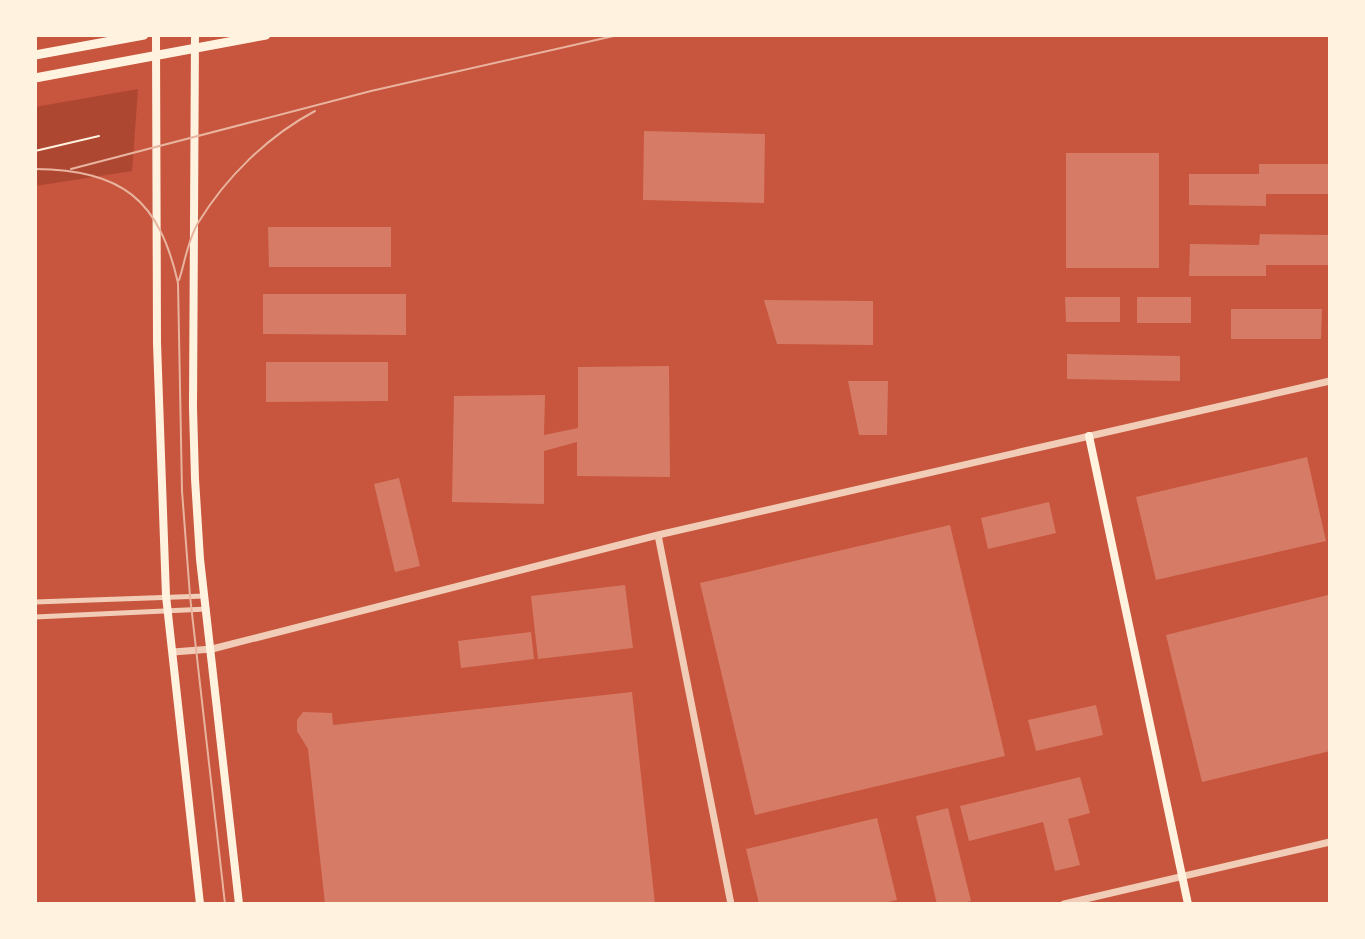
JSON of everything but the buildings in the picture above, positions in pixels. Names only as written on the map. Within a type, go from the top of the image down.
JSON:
[{"type":"highway","points":[[35,55],[144,35]]},
{"type":"highway","points":[[35,78],[266,35]]},
{"type":"main road","points":[[156,35],[157,343],[166,596],[201,904]]},
{"type":"main road","points":[[195,35],[192,408],[205,596],[239,904]]},
{"type":"main road","points":[[1089,436],[1188,904]]},
{"type":"street","points":[[173,652],[212,649],[658,536],[1330,381]]},
{"type":"street","points":[[658,536],[730,904]]},
{"type":"street","points":[[35,602],[205,596]]},
{"type":"street","points":[[35,617],[207,609]]},
{"type":"street","points":[[1064,904],[1330,842]]},
{"type":"path","points":[[35,151],[99,136]]},
{"type":"shaded area","points":[[138,89],[132,171],[35,186],[35,107]]},
{"type":"tram line","points":[[71,169],[371,91],[618,35]]},
{"type":"tram line","points":[[179,280],[195,229],[221,190],[265,145],[315,111]]},
{"type":"tram line","points":[[35,169],[91,175],[113,183],[132,195],[147,210],[160,230],[178,283],[182,491],[190,596],[225,904]]}]
